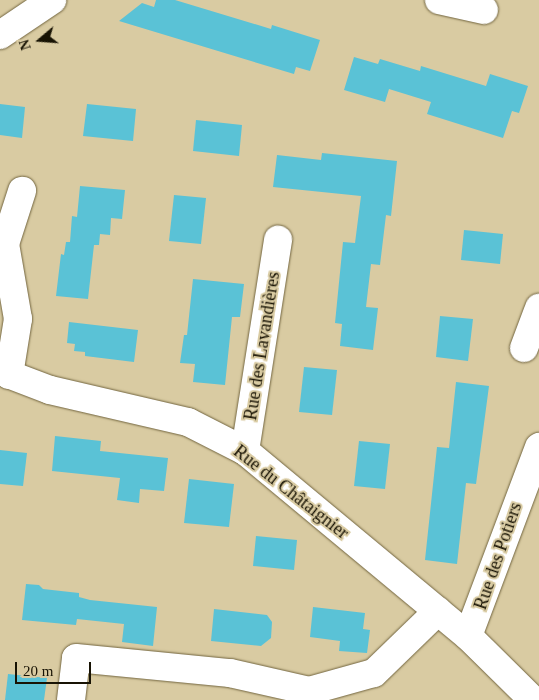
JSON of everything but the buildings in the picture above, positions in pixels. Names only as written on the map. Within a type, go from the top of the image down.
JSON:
[{"type":"street","points":[[0,35],[52,0]]},
{"type":"street","points":[[439,0],[484,10]]},
{"type":"street","points":[[4,373],[18,319],[5,244],[22,191]]},
{"type":"street","name":"Rue des Lavandières","points":[[245,451],[278,240]]},
{"type":"street","points":[[524,348],[539,308]]},
{"type":"street","name":"Rue du Châtaignier","points":[[4,373],[50,390],[188,422],[245,451],[468,636],[534,700]]},
{"type":"street","name":"Rue des Potiers","points":[[468,636],[539,447]]},
{"type":"street","points":[[71,700],[76,658],[230,673],[308,691],[374,673],[438,611]]}]
